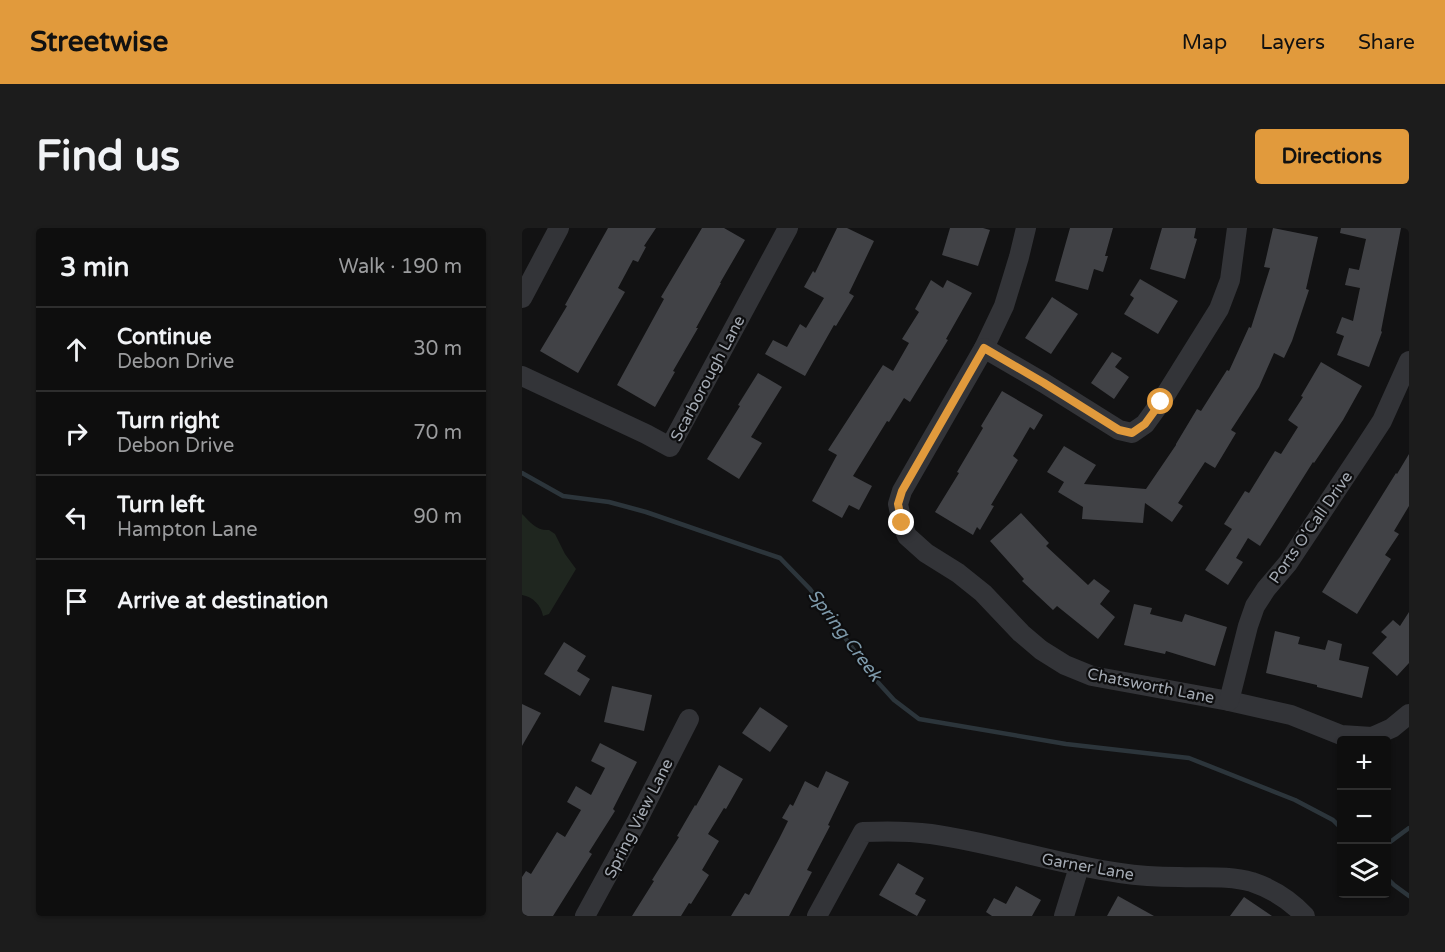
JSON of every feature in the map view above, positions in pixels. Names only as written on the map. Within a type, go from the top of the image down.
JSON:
[{"type":"street","points":[[523,292],[559,228]]},
{"type":"street","name":"Scarborough Lane","points":[[522,376],[670,447],[788,228]]},
{"type":"street","points":[[1026,228],[1004,306],[984,348],[1119,430],[1132,433],[1145,424],[1161,402],[1219,309],[1230,280],[1237,228]]},
{"type":"street","name":"Chatsworth Lane","points":[[984,348],[902,491],[898,504],[902,523],[907,536],[917,546],[975,586],[1041,650],[1065,665],[1092,676],[1229,701],[1291,715],[1341,735],[1372,737],[1392,728],[1409,714]]},
{"type":"street","name":"Ports O'Call Drive","points":[[1229,701],[1255,606],[1288,562],[1382,421],[1409,361]]},
{"type":"street","name":"Spring View Lane","points":[[585,916],[638,821],[688,719]]},
{"type":"street","name":"Garner Lane","points":[[817,916],[863,831],[929,834],[975,842],[1079,867],[1123,874],[1180,878],[1212,876],[1245,881],[1270,889],[1294,904],[1305,916]]},
{"type":"street","points":[[1064,916],[1079,867]]},
{"type":"shaded area","points":[[522,514],[537,527],[555,534],[576,569],[549,614],[543,616],[536,602],[522,595]]},
{"type":"building","points":[[608,228],[656,228],[644,246],[646,247],[638,262],[633,260],[618,288],[625,292],[578,373],[540,351],[567,306],[565,305]]},
{"type":"building","points":[[702,228],[724,228],[745,240],[655,407],[617,385],[664,299],[661,297]]},
{"type":"building","points":[[837,228],[847,228],[874,241],[849,293],[854,296],[836,326],[834,325],[805,376],[765,354],[773,340],[787,347],[800,324],[806,328],[824,298],[804,287],[813,271],[815,273]]},
{"type":"building","points":[[950,228],[990,230],[978,266],[942,255]]},
{"type":"building","points":[[1070,228],[1113,228],[1103,272],[1094,269],[1088,290],[1055,281]]},
{"type":"building","points":[[1162,228],[1196,228],[1194,238],[1197,239],[1185,279],[1150,269]]},
{"type":"building","points":[[1273,228],[1318,237],[1306,289],[1309,290],[1284,358],[1274,353],[1259,387],[1231,430],[1236,433],[1215,468],[1205,462],[1178,503],[1183,506],[1172,522],[1145,503],[1143,523],[1082,519],[1083,507],[1058,492],[1064,482],[1047,472],[1064,446],[1096,465],[1084,484],[1146,489],[1197,409],[1201,411],[1227,370],[1229,371],[1249,327],[1251,328],[1270,268],[1264,267]]},
{"type":"building","points":[[1341,228],[1401,228],[1382,332],[1369,367],[1337,355],[1344,336],[1336,333],[1342,317],[1353,321],[1360,288],[1345,285],[1349,268],[1359,270],[1366,239],[1340,233]]},
{"type":"building","points":[[1140,279],[1178,301],[1158,334],[1124,314],[1134,298],[1130,295]]},
{"type":"building","points":[[931,280],[943,288],[947,280],[972,293],[946,339],[948,340],[910,402],[904,398],[853,476],[872,486],[859,510],[849,505],[842,518],[812,501],[837,455],[828,450],[883,365],[893,371],[909,343],[902,339],[919,312],[915,309]]},
{"type":"building","points":[[1052,297],[1078,314],[1051,354],[1025,338]]},
{"type":"building","points":[[1112,352],[1122,358],[1115,367],[1129,377],[1114,399],[1091,383]]},
{"type":"building","points":[[1321,362],[1362,386],[1343,420],[1313,462],[1260,546],[1248,538],[1236,558],[1243,562],[1228,585],[1205,570],[1232,529],[1224,524],[1245,491],[1249,493],[1275,451],[1281,454],[1298,427],[1288,420]]},
{"type":"building","points":[[758,373],[782,387],[751,437],[762,443],[739,479],[707,459]]},
{"type":"building","points":[[1002,391],[1043,415],[1034,430],[1030,427],[1013,456],[1018,460],[991,505],[994,506],[980,530],[977,527],[973,535],[935,512],[959,473],[957,472],[983,428],[981,426]]},
{"type":"building","points":[[1409,454],[1409,506],[1394,531],[1399,534],[1385,555],[1391,559],[1357,614],[1322,592]]},
{"type":"building","points":[[1021,513],[1049,543],[1046,546],[1088,585],[1094,579],[1110,591],[1100,604],[1115,617],[1098,639],[1057,606],[1053,610],[1022,581],[1024,579],[990,541]]},
{"type":"building","points":[[1134,604],[1152,608],[1150,614],[1182,622],[1185,614],[1227,627],[1215,666],[1166,651],[1165,654],[1124,645]]},
{"type":"building","points":[[1409,612],[1409,663],[1397,676],[1372,653],[1387,637],[1381,632],[1393,620],[1400,626]]},
{"type":"building","points":[[1275,631],[1300,637],[1298,644],[1325,650],[1328,640],[1342,644],[1339,660],[1369,667],[1362,698],[1266,673]]},
{"type":"building","points":[[564,642],[586,656],[577,671],[590,679],[580,696],[544,674]]},
{"type":"building","points":[[612,686],[652,695],[644,731],[604,722]]},
{"type":"building","points":[[522,704],[541,713],[522,746]]},
{"type":"building","points":[[760,707],[788,726],[770,752],[742,733]]},
{"type":"building","points":[[600,743],[637,762],[613,809],[615,811],[589,852],[592,854],[553,916],[527,916],[522,913],[522,877],[526,871],[531,874],[557,832],[565,837],[581,810],[567,802],[576,786],[591,795],[605,768],[591,761]]},
{"type":"building","points":[[719,765],[743,779],[708,834],[719,841],[702,870],[709,875],[681,916],[632,916],[654,881],[652,880]]},
{"type":"building","points":[[826,771],[849,782],[828,825],[830,826],[807,870],[812,872],[789,916],[731,916],[745,893],[749,895],[788,821],[782,818],[790,804],[793,806],[805,781],[818,788]]},
{"type":"building","points":[[898,863],[924,878],[915,894],[926,900],[917,916],[879,895]]},
{"type":"building","points":[[1016,886],[1041,900],[1032,916],[992,916],[986,912],[994,898],[1006,904]]},
{"type":"building","points":[[1118,896],[1154,916],[1107,916]]},
{"type":"building","points":[[1244,897],[1272,916],[1230,916]]},
{"type":"waterway","name":"Spring Creek","points":[[522,473],[563,496],[609,502],[646,512],[780,558],[810,589],[874,678],[894,700],[919,719],[1066,744],[1189,758],[1295,800],[1337,824]]},
{"type":"waterway","points":[[1387,844],[1409,828]]},
{"type":"waterway","name":"Spring Creek","points":[[1391,882],[1409,896]]},
{"type":"route","points":[[902,523],[898,504],[902,491],[984,348],[1119,430],[1132,433],[1145,424],[1161,402]]}]
